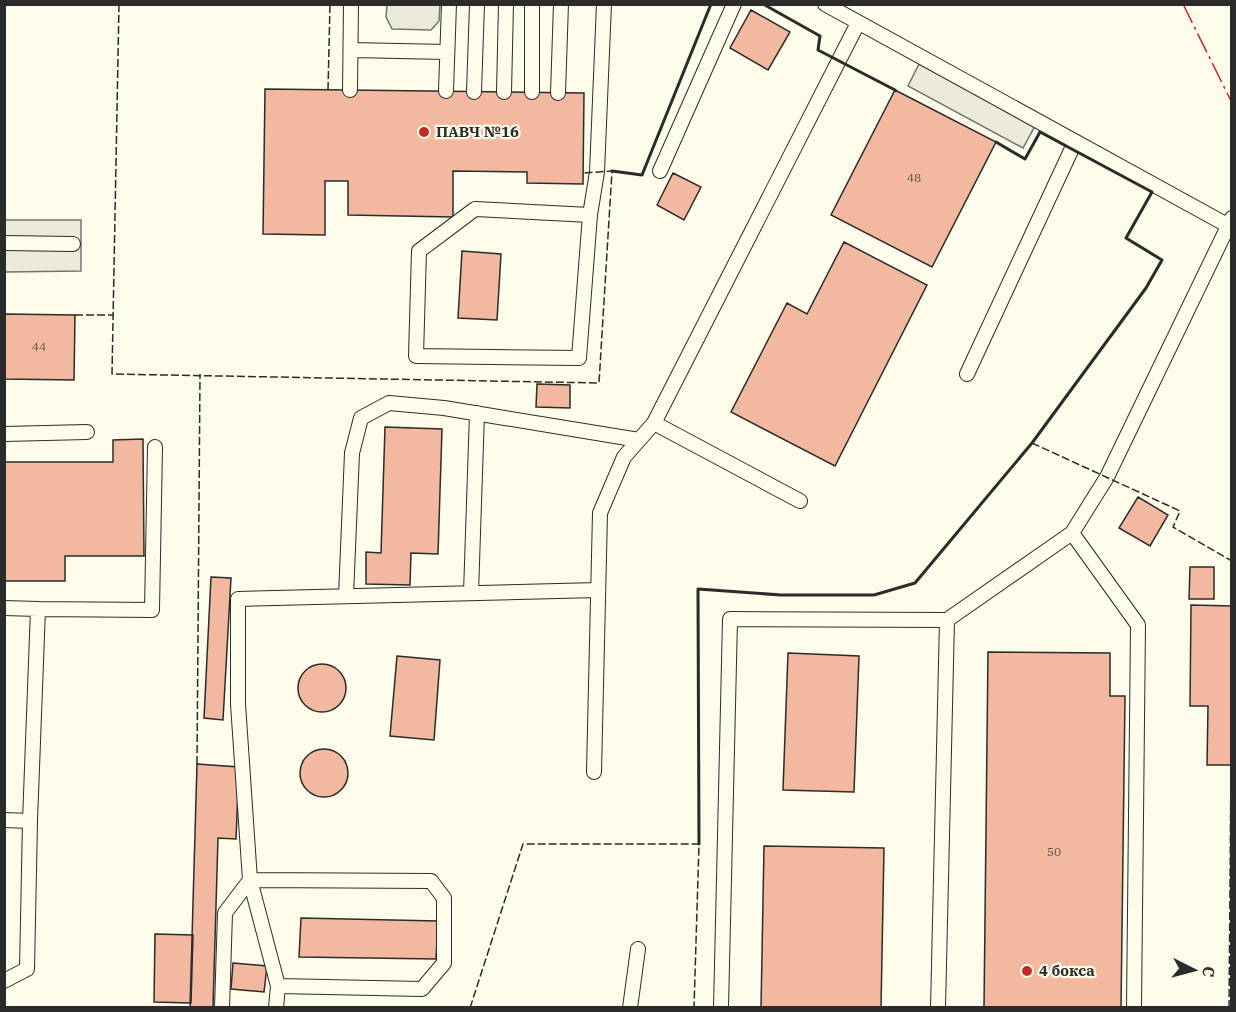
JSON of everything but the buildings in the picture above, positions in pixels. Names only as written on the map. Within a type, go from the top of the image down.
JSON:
[{"type":"lane","points":[[350,90],[351,4]]},
{"type":"lane","points":[[446,91],[449,4]]},
{"type":"lane","points":[[474,92],[477,4]]},
{"type":"lane","points":[[504,92],[506,4]]},
{"type":"lane","points":[[532,4],[532,92]]},
{"type":"lane","points":[[558,93],[561,4]]},
{"type":"lane","points":[[590,215],[475,209],[420,250],[416,356],[579,358],[590,215],[597,172],[604,4]]},
{"type":"lane","points":[[660,171],[734,4]]},
{"type":"lane","points":[[721,1008],[730,619],[947,620],[1072,533],[1107,477],[1229,221],[1075,142],[825,4]]},
{"type":"lane","points":[[594,772],[600,513],[624,457],[654,423],[858,23]]},
{"type":"lane","points":[[351,50],[447,52]]},
{"type":"lane","points":[[967,374],[1075,142]]},
{"type":"lane","points":[[4,243],[73,244]]},
{"type":"lane","points":[[346,596],[352,453],[361,418],[389,403],[477,413],[639,440]]},
{"type":"lane","points":[[471,593],[477,413]]},
{"type":"lane","points":[[654,423],[800,501]]},
{"type":"lane","points":[[4,434],[87,432]]},
{"type":"lane","points":[[4,608],[152,610],[155,447]]},
{"type":"lane","points":[[1072,533],[1138,625],[1134,1008]]},
{"type":"lane","points":[[276,1008],[279,986],[250,880],[238,704],[238,599],[598,590]]},
{"type":"lane","points":[[4,981],[27,969],[38,609]]},
{"type":"lane","points":[[938,1008],[947,620]]},
{"type":"lane","points":[[4,820],[30,821]]},
{"type":"lane","points":[[250,880],[431,881],[444,898],[444,963],[422,989],[279,986]]},
{"type":"lane","points":[[222,1008],[225,913],[250,880]]},
{"type":"lane","points":[[630,1008],[638,949]]},
{"type":"shaded area","points":[[387,5],[440,5],[439,21],[431,30],[392,29],[386,17]]},
{"type":"shaded area","points":[[919,64],[1035,126],[1023,148],[908,86]]},
{"type":"shaded area","points":[[4,220],[81,220],[81,271],[5,272]]},
{"type":"fence","points":[[119,4],[112,374],[599,383],[612,171],[583,173]]},
{"type":"fence","points":[[328,90],[330,4]]},
{"type":"fence","points":[[75,315],[114,315]]},
{"type":"fence","points":[[197,764],[200,374]]},
{"type":"fence","points":[[1032,443],[1180,511],[1173,527],[1232,561]]},
{"type":"fence","points":[[1229,1008],[1231,763]]},
{"type":"fence","points":[[470,1008],[523,844],[699,844],[694,1008]]},
{"type":"wall","points":[[612,171],[642,175],[711,4]]},
{"type":"wall","points":[[763,4],[820,36],[818,50],[895,90]]},
{"type":"wall","points":[[699,844],[698,589],[781,595],[874,595],[915,583],[1032,443],[1146,288],[1162,260],[1126,238],[1152,192],[1040,132],[1025,159],[996,142]]},
{"type":"power","points":[[1183,4],[1232,103]]},
{"type":"place","name":"ПАВЧ №16","points":[[424,132]]},
{"type":"place","name":"4 бокса","points":[[1027,971]]}]
